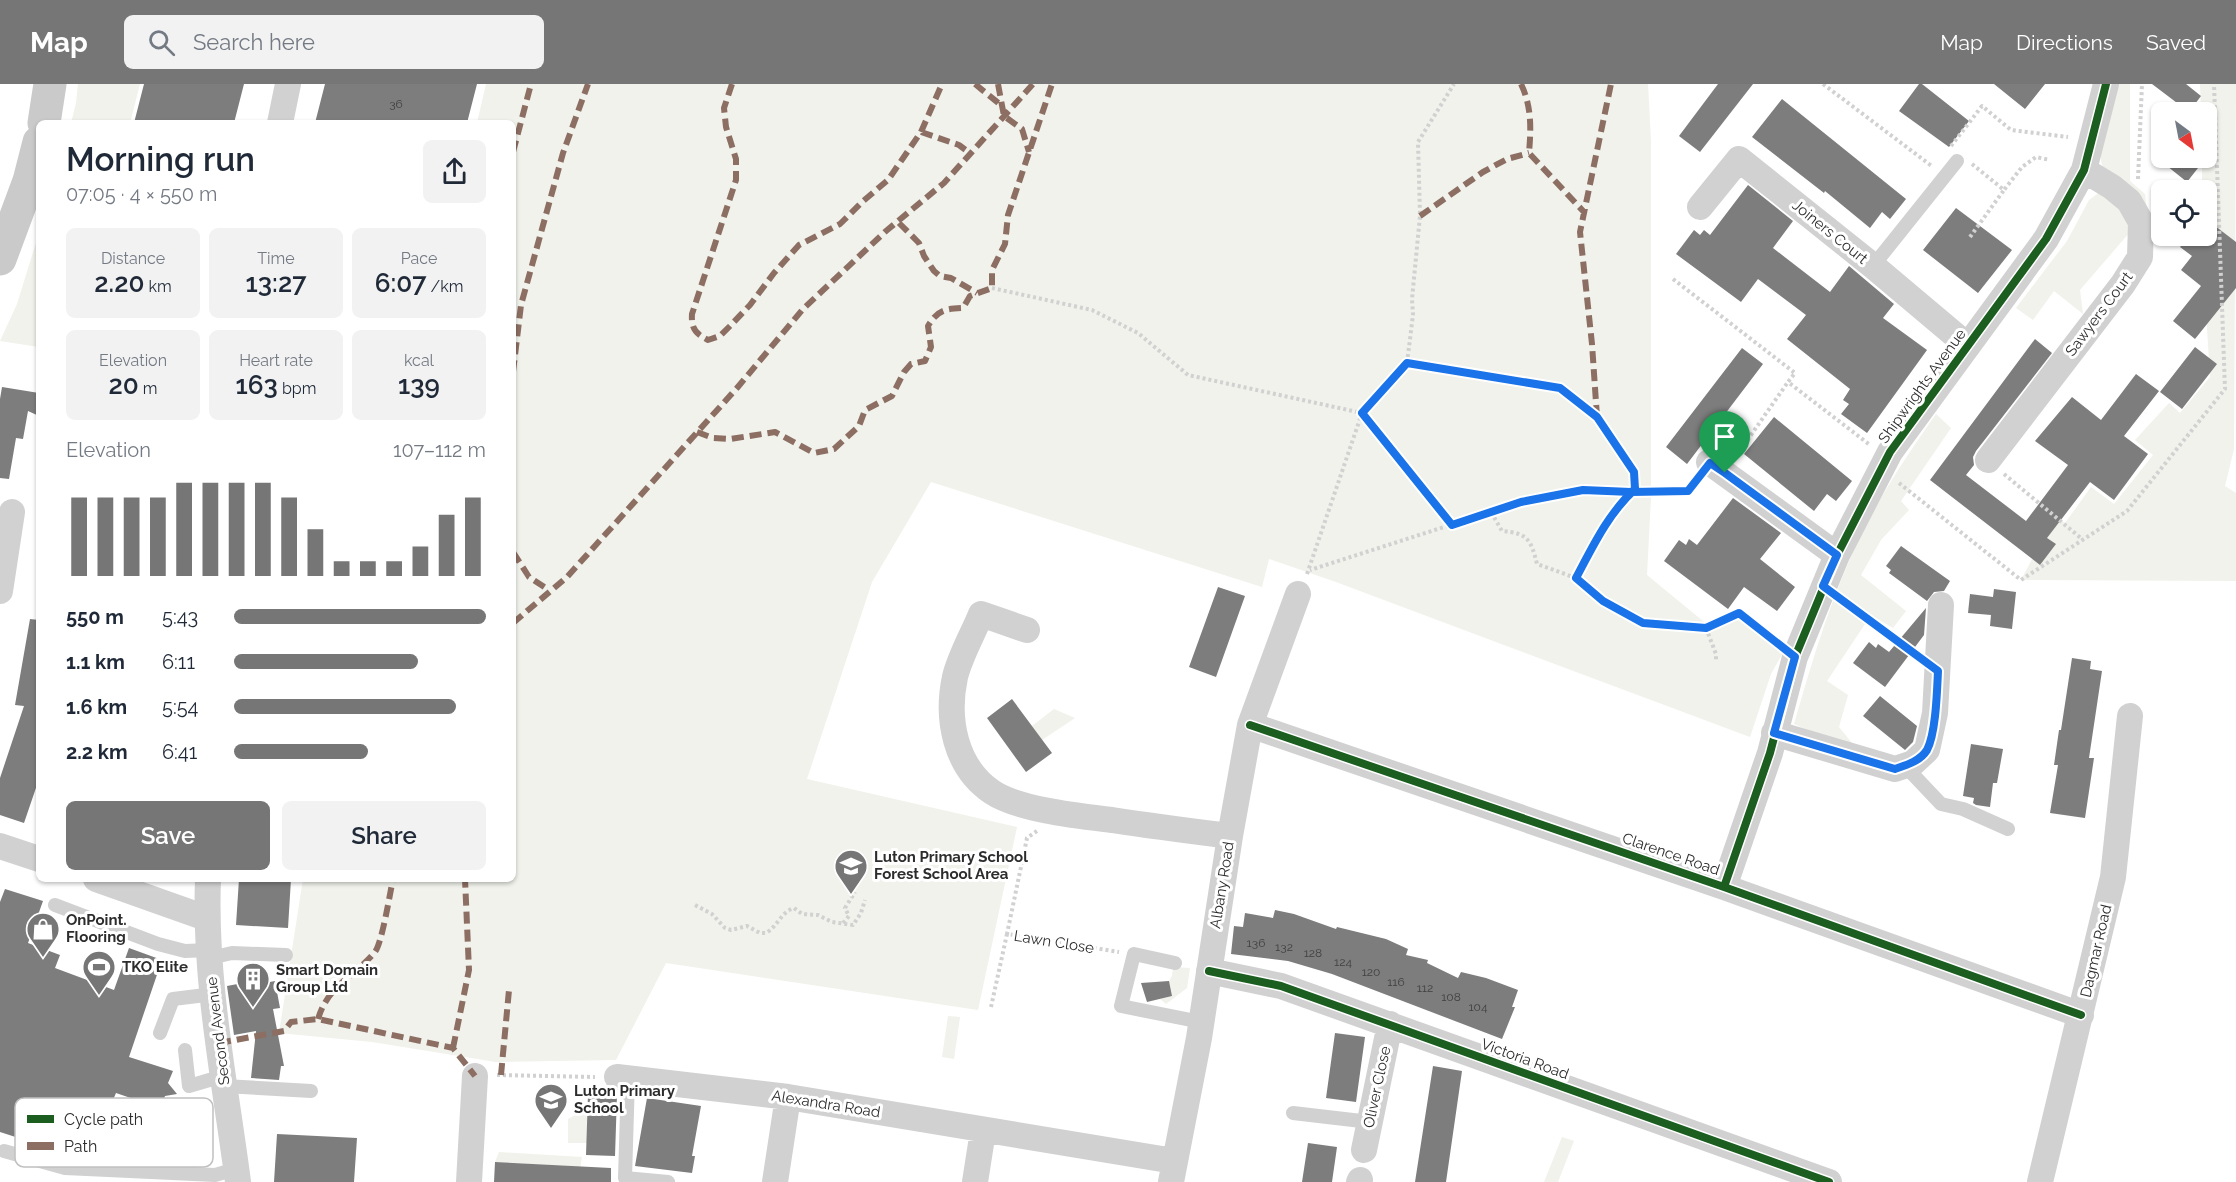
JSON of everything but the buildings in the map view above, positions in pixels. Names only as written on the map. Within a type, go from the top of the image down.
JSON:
[{"type":"street","points":[[44,120],[50,84]]},
{"type":"street","points":[[281,120],[288,84]]},
{"type":"street","name":"Shipwrights Avenue","points":[[1724,886],[1770,753],[1795,657],[1878,459],[1890,452],[2046,239],[2084,170],[2106,84]]},
{"type":"street","points":[[0,259],[29,181],[36,154]]},
{"type":"street","name":"Joiners Court","points":[[1700,207],[1739,159],[1873,266],[1968,346]]},
{"type":"street","name":"Sawyers Court","points":[[1988,460],[2123,284],[2140,257],[2141,222],[2129,201],[2112,187],[2084,170]]},
{"type":"street","points":[[1715,466],[1837,555]]},
{"type":"street","points":[[0,591],[12,512]]},
{"type":"street","name":"Albany Road","points":[[1173,1172],[1201,1022],[1250,725],[1298,594]]},
{"type":"street","points":[[1774,733],[1895,769],[1913,763],[1927,750],[1935,714],[1941,605]]},
{"type":"street","points":[[1027,630],[981,614],[956,676],[952,709],[955,738],[972,773],[995,794],[1028,806],[1062,814],[1230,836]]},
{"type":"street","name":"Dagmar Road","points":[[2040,1182],[2113,877],[2130,716]]},
{"type":"street","name":"Clarence Road","points":[[1250,725],[1724,886],[2081,1015]]},
{"type":"street","points":[[0,846],[36,858]]},
{"type":"street","points":[[104,882],[206,918]]},
{"type":"street","name":"Second Avenue","points":[[208,882],[206,918],[209,954],[237,1176]]},
{"type":"street","name":"Victoria Road","points":[[1209,970],[1281,986],[1829,1182]]},
{"type":"street","name":"Oliver Close","points":[[1364,1150],[1390,1024]]},
{"type":"street","points":[[469,1182],[475,1076]]},
{"type":"street","name":"Alexandra Road","points":[[622,1077],[788,1097],[983,1131],[1173,1172]]},
{"type":"street","points":[[774,1182],[788,1097]]},
{"type":"street","points":[[975,1182],[983,1131]]},
{"type":"lane","points":[[1873,266],[1957,161]]},
{"type":"lane","points":[[1905,766],[1941,804],[1964,809],[2008,829]]},
{"type":"lane","points":[[55,905],[159,944],[185,951],[209,954],[286,955]]},
{"type":"lane","points":[[1175,963],[1134,954],[1120,1006],[1201,1022]]},
{"type":"lane","points":[[160,1033],[173,999],[214,994]]},
{"type":"lane","points":[[184,1050],[189,1086],[224,1081],[311,1091]]},
{"type":"lane","points":[[622,1077],[626,1178],[668,1182]]},
{"type":"lane","points":[[1293,1113],[1370,1122]]},
{"type":"lane","points":[[4,1151],[15,1154]]},
{"type":"lane","points":[[61,1167],[237,1176]]},
{"type":"path","points":[[1454,84],[1418,142],[1420,216],[1407,363],[1362,413],[1310,570],[1521,502],[1583,490],[1688,491],[1715,466],[1795,373],[1672,279]]},
{"type":"path","points":[[1823,84],[1934,167],[1927,176]]},
{"type":"path","points":[[2129,201],[2139,176],[2142,84]]},
{"type":"path","points":[[1788,382],[2021,580],[2127,511],[2225,389],[2214,84]]},
{"type":"path","points":[[1948,150],[1982,106],[2011,130],[2076,138]]},
{"type":"path","points":[[1957,161],[1961,155],[2004,190]]},
{"type":"path","points":[[1970,237],[2022,167],[2036,157],[2050,160]]},
{"type":"path","points":[[992,288],[1092,310],[1138,333],[1188,375],[1362,413],[1452,525]]},
{"type":"path","points":[[1407,363],[1560,388],[1597,417],[1634,472],[1635,489],[1615,510],[1576,578]]},
{"type":"path","points":[[1988,460],[2082,539]]},
{"type":"path","points":[[1491,512],[1502,531],[1523,535],[1529,541],[1537,564],[1576,578],[1603,601],[1643,623],[1706,628],[1739,613],[1795,657]]},
{"type":"path","points":[[1823,586],[1938,671]]},
{"type":"path","points":[[1706,628],[1716,660]]},
{"type":"path","points":[[843,923],[849,916],[845,908],[855,892]]},
{"type":"path","points":[[694,905],[712,914],[719,924],[730,930],[747,926],[760,933],[766,933],[779,923],[787,910],[794,908],[802,914],[819,915],[853,926],[861,913],[865,900]]},
{"type":"path","points":[[991,1007],[1007,934]]},
{"type":"path","points":[[475,1076],[622,1077]]},
{"type":"shaded area","points":[[78,84],[140,84],[131,120],[72,120]]},
{"type":"shaded area","points":[[486,84],[1648,84],[1651,141],[1651,497],[1647,575],[1709,626],[1739,613],[1785,649],[1771,674],[1750,737],[1269,559],[1262,587],[931,482],[872,582],[807,779],[1017,827],[978,1010],[666,963],[616,1060],[496,1062],[372,1042],[279,1033],[303,882],[516,882],[516,120],[478,120]]},
{"type":"shaded area","points":[[2119,84],[2130,84],[2130,181],[2145,194],[2147,210],[2112,179],[2101,160],[2103,138]]},
{"type":"shaded area","points":[[2200,84],[2236,84],[2234,449],[2225,486],[2236,493],[2236,581],[2021,580],[2046,533],[2059,519],[2065,523],[2091,487],[2114,504],[2153,455],[2135,440],[2169,403],[2180,413],[2210,377],[2203,246],[2217,246],[2217,180],[2202,180],[2202,168],[2217,168],[2217,102],[2201,102]]},
{"type":"shaded area","points":[[2100,192],[2110,192],[2136,225],[2080,290],[2083,314],[2054,291],[2033,320],[2016,308],[2067,241],[2089,200]]},
{"type":"shaded area","points":[[36,243],[36,347],[0,341],[17,304]]},
{"type":"shaded area","points":[[1936,414],[1951,428],[1901,501],[1909,510],[1881,540],[1861,575],[1906,611],[1893,628],[1871,615],[1827,681],[1848,695],[1839,727],[1852,743],[1850,749],[1794,724],[1831,607],[1859,539],[1895,475]]},
{"type":"shaded area","points":[[1054,709],[1075,718],[1042,740],[1032,726]]},
{"type":"shaded area","points":[[1173,967],[1190,968],[1187,988],[1166,1004],[1160,999],[1172,996],[1169,981]]},
{"type":"shaded area","points":[[948,1016],[960,1017],[954,1059],[942,1057]]},
{"type":"shaded area","points":[[583,1111],[588,1112],[587,1143],[568,1143],[568,1119]]},
{"type":"shaded area","points":[[1562,1137],[1574,1141],[1558,1182],[1544,1182]]},
{"type":"shaded area","points":[[499,1152],[582,1157],[580,1169],[569,1166],[495,1162]]},
{"type":"marked path","points":[[516,141],[531,84]]},
{"type":"marked path","points":[[516,347],[521,305],[563,153],[588,84]]},
{"type":"marked path","points":[[732,84],[724,108],[726,127],[736,159],[736,180],[692,314],[692,324],[695,330],[708,340],[720,336],[730,326],[799,245],[840,224],[888,180],[921,132],[959,145],[971,154]]},
{"type":"marked path","points":[[921,132],[942,84]]},
{"type":"marked path","points":[[975,84],[1002,106]]},
{"type":"marked path","points":[[998,84],[1004,116],[1022,129],[1029,152]]},
{"type":"marked path","points":[[516,620],[567,577],[737,388],[803,309],[886,231],[944,183],[1033,84]]},
{"type":"marked path","points":[[697,432],[713,438],[730,439],[775,432],[814,453],[834,449],[859,426],[865,410],[892,396],[904,372],[911,364],[925,361],[931,347],[928,326],[935,317],[946,310],[963,308],[970,296],[992,288],[992,270],[1005,244],[1008,215],[1052,84]]},
{"type":"marked path","points":[[1521,84],[1529,110],[1529,153],[1584,212]]},
{"type":"marked path","points":[[1597,417],[1580,232],[1611,84]]},
{"type":"marked path","points":[[1420,216],[1483,172],[1507,159],[1529,153]]},
{"type":"marked path","points":[[899,223],[919,243],[934,271],[977,293]]},
{"type":"marked path","points":[[516,557],[529,577],[549,590]]},
{"type":"marked path","points":[[318,1019],[322,1007],[335,989],[378,947],[392,882]]},
{"type":"marked path","points":[[453,1048],[469,970],[465,882]]},
{"type":"marked path","points":[[501,1075],[509,990]]},
{"type":"marked path","points":[[219,1043],[284,1031],[291,1022],[318,1019],[453,1048],[475,1076]]},
{"type":"cycle path","points":[[1724,887],[1770,753],[1795,657],[1837,555],[1890,452],[2046,239],[2084,170],[2106,84]]},
{"type":"cycle path","points":[[1250,725],[1724,887],[2081,1015]]},
{"type":"cycle path","points":[[1209,971],[1281,986],[1829,1182]]},
{"type":"place","name":"Luton Primary School Forest School Area","points":[[851,895]]},
{"type":"place","name":"OnPoint. Flooring","points":[[43,958]]},
{"type":"place","name":"TKO Elite","points":[[99,996]]},
{"type":"place","name":"Smart Domain Group Ltd","points":[[253,1008]]},
{"type":"place","name":"Luton Primary School","points":[[551,1129]]},
{"type":"route","points":[[1725,473],[1710,463],[1688,491],[1655,491],[1631,492],[1610,492],[1583,490],[1521,502],[1452,525],[1362,413],[1407,363],[1560,388],[1597,417],[1634,472],[1635,489],[1631,492],[1615,510],[1576,578],[1603,601],[1643,623],[1706,628],[1739,613],[1795,657],[1774,733],[1895,769],[1913,763],[1927,750],[1935,714],[1938,671],[1823,586],[1837,555],[1725,473]]}]
